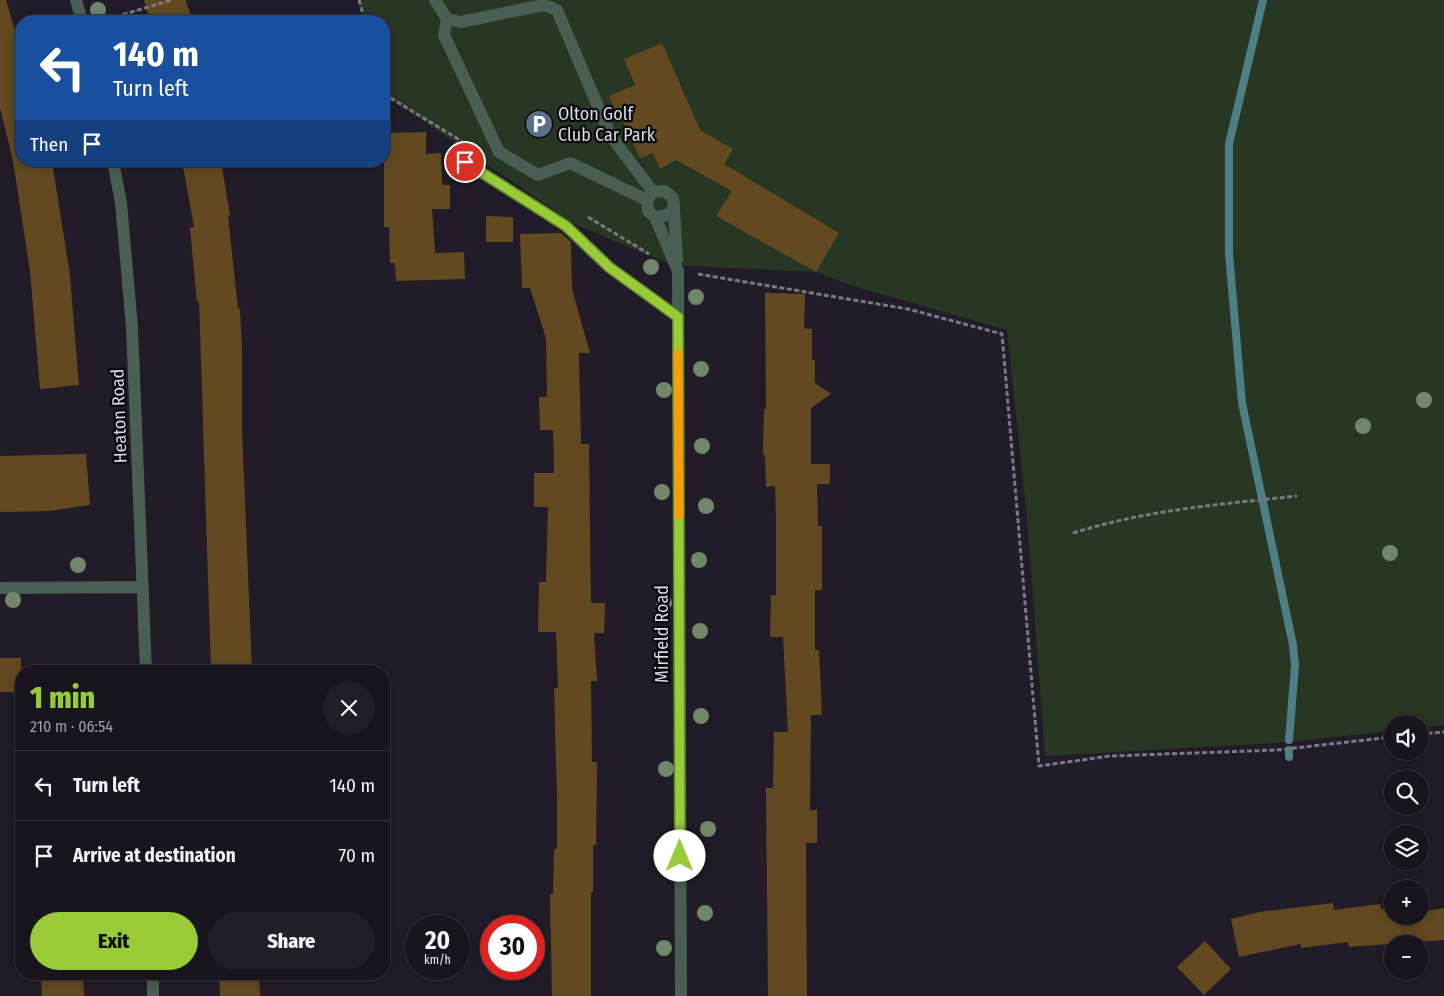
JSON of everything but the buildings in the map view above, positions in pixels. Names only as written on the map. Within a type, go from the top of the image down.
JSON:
[{"type":"street","points":[[76,0],[80,15]]},
{"type":"street","points":[[435,0],[447,19],[444,35],[499,152],[538,175],[570,162],[650,196],[665,191],[673,198],[674,208],[668,215],[655,217]]},
{"type":"street","points":[[447,19],[462,22],[544,5],[557,10],[610,135],[650,196],[648,210],[655,217],[678,271]]},
{"type":"street","points":[[465,162],[566,226],[609,267],[678,317]]},
{"type":"street","name":"Heaton Road","points":[[113,167],[121,203],[132,327],[146,665]]},
{"type":"street","name":"Mirfield Road","points":[[674,208],[678,271],[681,996]]},
{"type":"street","points":[[0,588],[143,587]]},
{"type":"street","points":[[153,980],[154,996]]},
{"type":"path","points":[[121,15],[172,0]]},
{"type":"path","points":[[359,0],[363,15]]},
{"type":"path","points":[[678,271],[908,309],[1002,334],[1039,766],[1110,756],[1277,750],[1384,738]]},
{"type":"path","points":[[1073,533],[1102,524],[1178,509],[1297,496]]},
{"type":"path","points":[[1429,733],[1444,732]]},
{"type":"green space","points":[[359,0],[1444,0],[1444,725],[1429,727],[1429,715],[1384,715],[1384,732],[1277,743],[1045,756],[1027,518],[1007,330],[853,286],[816,272],[672,265],[574,224],[390,98],[390,15],[363,15]]},
{"type":"waterway","points":[[1263,0],[1229,144],[1229,254],[1242,403],[1293,645],[1295,666],[1289,740]]},
{"type":"waterway","points":[[1289,750],[1289,757]]},
{"type":"slow traffic","points":[[678,354],[679,515]]},
{"type":"place","name":"Olton Golf Club Car Park","points":[[539,124]]},
{"type":"route","points":[[465,162],[566,226],[609,267],[678,317],[680,856]]}]
